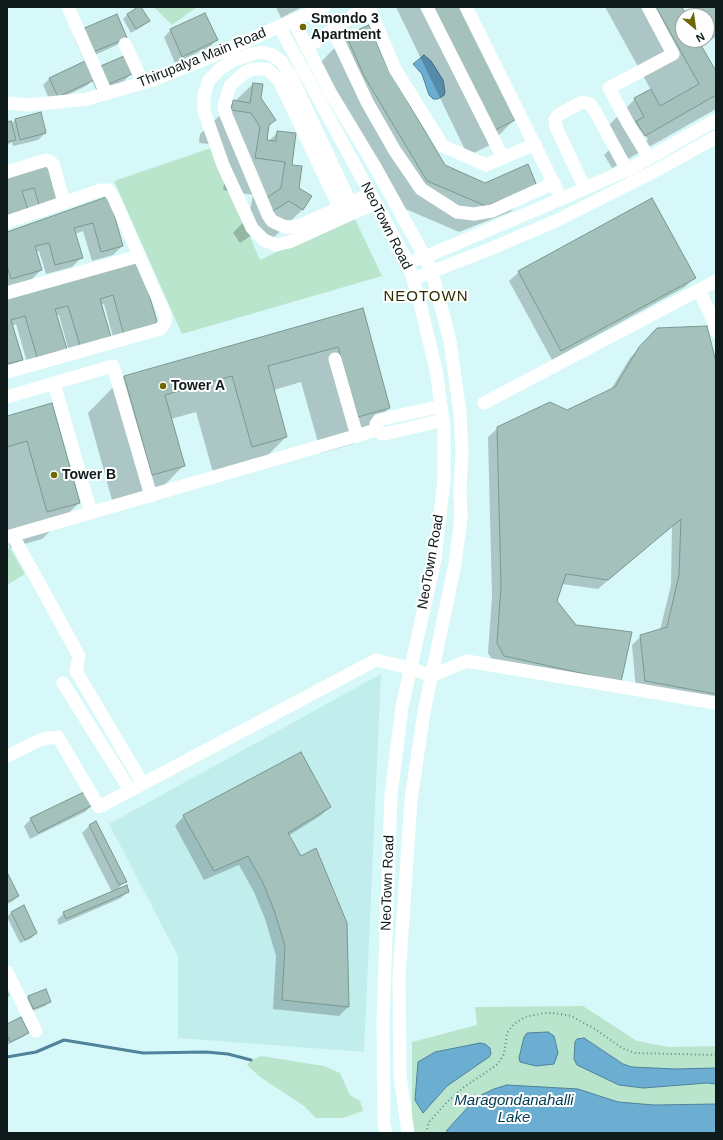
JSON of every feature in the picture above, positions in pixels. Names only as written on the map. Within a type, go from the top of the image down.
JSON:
[{"type":"street","points":[[68,7],[106,93]]},
{"type":"street","name":"Thirupalya Main Road","points":[[7,103],[29,105],[87,99],[153,80],[203,60],[324,7]]},
{"type":"street","points":[[308,42],[333,30],[365,7]]},
{"type":"street","points":[[369,7],[395,69],[443,146],[486,165],[535,144]]},
{"type":"street","points":[[427,7],[503,158]]},
{"type":"street","points":[[466,7],[557,190]]},
{"type":"street","points":[[648,7],[673,54],[609,88],[628,125],[649,158]]},
{"type":"street","name":"NeoTown Road","points":[[292,20],[308,42],[330,92],[374,165],[432,272],[450,341],[460,413],[462,452],[460,488],[461,518],[457,548],[424,712],[411,800],[399,977],[400,1075],[408,1133]]},
{"type":"street","name":"NeoTown Road","points":[[279,26],[407,262],[418,295],[436,370],[443,420],[444,480],[434,559],[402,707],[392,795],[382,1021],[384,1124],[386,1133]]},
{"type":"street","points":[[333,30],[367,102],[395,151],[421,189],[458,212],[474,214],[492,211],[557,190],[585,189],[627,170],[716,120]]},
{"type":"street","points":[[125,44],[143,83]]},
{"type":"street","points":[[345,205],[291,76],[281,61],[272,55],[262,52],[232,61],[220,68],[210,80],[204,95],[204,111],[226,172],[252,228],[264,240],[276,245],[289,242],[372,198]]},
{"type":"street","points":[[345,205],[279,80],[267,69],[253,69],[244,73],[230,86],[224,106],[226,115],[268,215],[272,221],[279,225],[292,227],[299,226],[345,205],[372,198]]},
{"type":"street","points":[[585,189],[556,127],[555,120],[558,115],[582,102],[590,104],[627,170]]},
{"type":"street","points":[[413,279],[558,220],[659,169],[716,137]]},
{"type":"street","points":[[7,172],[46,160],[51,162],[54,166],[64,203]]},
{"type":"street","points":[[7,222],[101,190],[108,190],[113,196],[165,315],[165,323],[160,328],[7,372]]},
{"type":"street","points":[[407,262],[425,257],[557,190]]},
{"type":"street","points":[[7,293],[139,256]]},
{"type":"street","points":[[484,403],[716,281]]},
{"type":"street","points":[[700,290],[713,320],[716,331]]},
{"type":"street","points":[[335,359],[357,436]]},
{"type":"street","points":[[7,397],[113,366],[150,496]]},
{"type":"street","points":[[54,383],[91,513]]},
{"type":"street","points":[[376,430],[376,424],[379,420],[441,406]]},
{"type":"street","points":[[376,430],[382,434],[389,433],[443,420]]},
{"type":"street","points":[[143,784],[76,671],[79,656],[10,537],[376,430]]},
{"type":"street","points":[[7,756],[42,739],[58,738],[98,808],[376,660],[410,668],[432,676],[467,661],[716,704]]},
{"type":"street","points":[[63,683],[130,790]]},
{"type":"street","points":[[7,972],[36,1031]]},
{"type":"path","points":[[426,1133],[429,1122],[447,1102],[464,1087],[498,1064],[504,1054],[507,1034],[514,1024],[525,1017],[544,1013],[571,1016],[596,1029],[622,1048],[635,1053],[716,1055]]},
{"type":"shaded area","points":[[381,674],[364,1052],[178,1038],[178,956],[109,824]]},
{"type":"green space","points":[[154,7],[197,7],[172,25]]},
{"type":"green space","points":[[211,148],[260,260],[353,215],[382,276],[182,334],[114,181]]},
{"type":"green space","points":[[10,548],[25,574],[7,585],[7,549]]},
{"type":"green space","points":[[583,1006],[637,1041],[669,1047],[716,1046],[716,1133],[414,1133],[412,1120],[412,1042],[477,1025],[475,1007]]},
{"type":"green space","points":[[261,1056],[324,1066],[340,1073],[350,1095],[360,1101],[363,1111],[343,1118],[316,1118],[304,1106],[260,1077],[247,1065],[251,1060]]},
{"type":"water","points":[[424,55],[431,61],[443,80],[445,92],[444,95],[438,99],[433,99],[429,95],[422,74],[413,64]]},
{"type":"water","points":[[548,1032],[554,1036],[558,1053],[554,1064],[536,1066],[520,1062],[519,1058],[524,1037],[527,1033]]},
{"type":"water","points":[[584,1038],[623,1064],[632,1067],[676,1069],[716,1068],[716,1084],[707,1083],[643,1088],[619,1085],[577,1065],[574,1059],[575,1042],[577,1039]]},
{"type":"water","points":[[480,1043],[485,1044],[490,1048],[491,1054],[489,1057],[447,1086],[423,1113],[415,1100],[418,1062],[435,1052]]},
{"type":"water","name":"Maragondanahalli Lake","points":[[507,1085],[578,1089],[618,1102],[654,1105],[716,1104],[716,1133],[446,1133],[469,1106],[481,1095]]},
{"type":"building","points":[[138,7],[141,7],[150,21],[136,29],[127,14]]},
{"type":"building","points":[[434,7],[460,7],[515,120],[495,130]]},
{"type":"building","points":[[656,7],[682,7],[675,8],[675,41]]},
{"type":"building","points":[[716,7],[716,24],[715,8],[699,8]]},
{"type":"building","points":[[205,13],[218,40],[182,57],[170,29]]},
{"type":"building","points":[[117,14],[127,38],[91,53],[80,30]]},
{"type":"building","points":[[369,25],[387,67],[445,165],[485,183],[528,164],[537,186],[486,206],[427,181],[364,76],[346,35]]},
{"type":"building","points":[[679,48],[703,48],[716,71],[716,95],[645,136],[636,121],[644,117],[634,98],[651,89],[660,106],[699,84]]},
{"type":"building","points":[[124,56],[132,74],[104,86],[96,68]]},
{"type":"building","points":[[85,61],[94,80],[58,97],[49,78]]},
{"type":"building","points":[[253,83],[263,84],[261,98],[276,120],[269,125],[267,140],[276,141],[277,131],[296,133],[292,165],[302,166],[299,188],[312,196],[303,210],[289,201],[273,211],[265,199],[281,188],[285,162],[255,158],[260,127],[251,113],[231,110],[233,100],[250,103]]},
{"type":"building","points":[[41,112],[46,133],[20,140],[15,119]]},
{"type":"building","points":[[11,121],[16,140],[7,142],[7,122]]},
{"type":"building","points":[[49,164],[59,199],[39,205],[34,188],[22,191],[28,210],[7,216],[7,176]]},
{"type":"building","points":[[109,196],[123,246],[101,252],[93,223],[74,228],[83,258],[55,265],[49,243],[35,246],[42,270],[11,279],[7,266],[7,232]]},
{"type":"building","points":[[652,198],[696,278],[561,351],[518,271]]},
{"type":"building","points":[[139,260],[158,325],[124,335],[113,295],[100,299],[111,337],[80,346],[68,306],[55,309],[67,349],[37,357],[25,316],[11,320],[23,360],[7,364],[7,298]]},
{"type":"building","name":"Tower A","points":[[363,308],[390,408],[358,417],[338,347],[268,366],[287,437],[252,447],[232,376],[165,395],[185,466],[152,475],[124,376]]},
{"type":"building","points":[[707,326],[716,362],[716,694],[645,681],[640,635],[667,627],[679,575],[681,519],[608,580],[566,574],[557,601],[576,625],[632,632],[621,682],[504,656],[497,643],[501,586],[497,427],[550,402],[567,410],[615,387],[639,347],[657,328]]},
{"type":"building","name":"Tower B","points":[[52,403],[80,503],[47,512],[27,441],[7,447],[7,416]]},
{"type":"building","points":[[301,752],[331,807],[288,833],[301,856],[316,848],[347,923],[349,1007],[282,1000],[285,946],[274,910],[263,883],[248,856],[214,871],[183,815]]},
{"type":"building","points":[[86,791],[93,805],[38,833],[30,818]]},
{"type":"building","points":[[96,821],[127,882],[119,885],[89,825]]},
{"type":"building","points":[[7,872],[19,896],[7,902]]},
{"type":"building","points":[[127,885],[129,892],[66,919],[63,912]]},
{"type":"building","points":[[24,905],[37,933],[25,940],[11,912]]},
{"type":"building","points":[[46,989],[51,1002],[33,1009],[28,996]]},
{"type":"building","points":[[21,1017],[29,1033],[10,1042],[7,1034],[7,1024]]},
{"type":"waterway","points":[[7,1057],[36,1052],[64,1040],[143,1053],[206,1052],[228,1054],[251,1060]]},
{"type":"place","name":"Smondo 3 Apartment","points":[[303,27]]},
{"type":"place","name":"Tower A","points":[[163,386]]},
{"type":"place","name":"Tower B","points":[[54,475]]},
{"type":"district","name":"NEOTOWN","points":[[426,297]]}]
